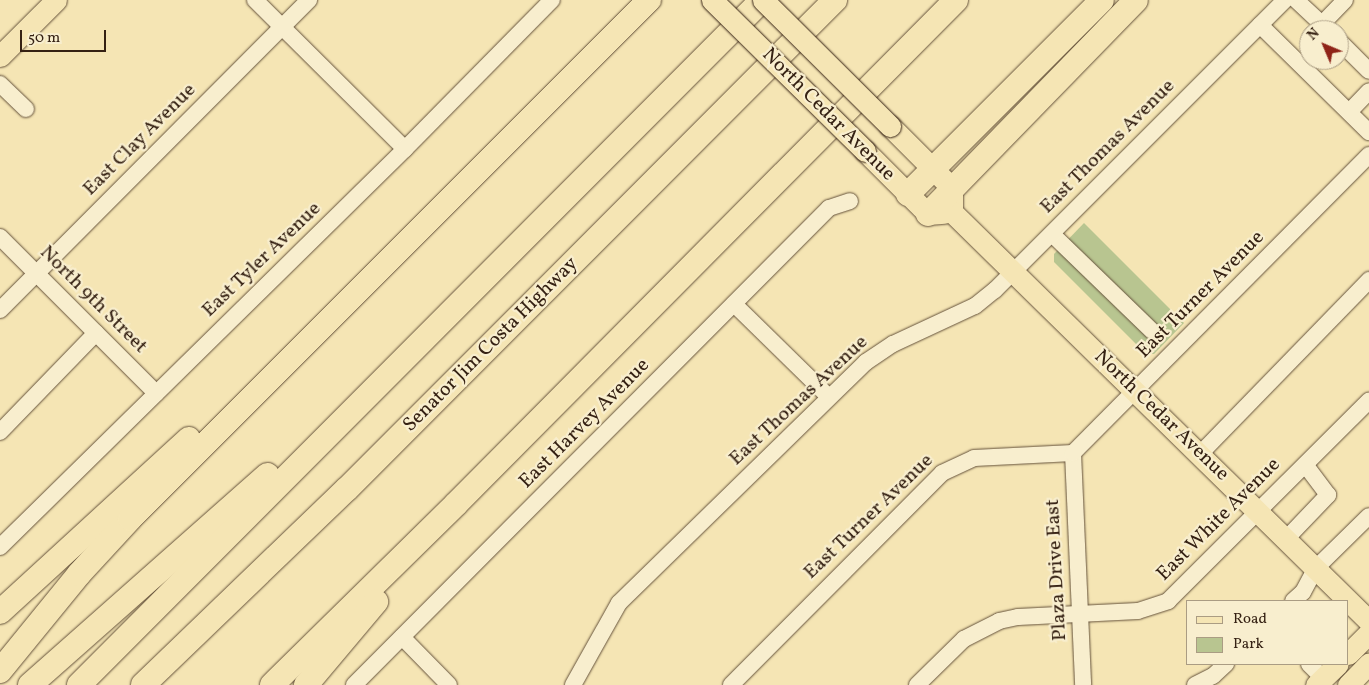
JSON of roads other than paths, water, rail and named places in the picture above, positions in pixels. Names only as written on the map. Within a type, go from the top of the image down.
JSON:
[{"type":"highway","points":[[0,671],[79,574],[130,519],[649,0]]},
{"type":"highway","points":[[720,42],[758,0]]},
{"type":"highway","points":[[79,685],[763,0]]},
{"type":"highway","name":"Senator Jim Costa Highway","points":[[143,685],[347,489],[835,0]]},
{"type":"highway","points":[[755,81],[850,0]]},
{"type":"highway","points":[[272,685],[456,504],[956,0]]},
{"type":"highway","points":[[908,194],[1102,0]]},
{"type":"highway","points":[[928,214],[1136,0]]},
{"type":"highway","points":[[0,612],[418,231]]},
{"type":"highway","points":[[30,685],[474,288]]},
{"type":"highway","points":[[165,685],[347,489]]},
{"type":"highway","points":[[306,685],[456,504]]},
{"type":"main road","points":[[0,56],[56,0]]},
{"type":"main road","name":"North Cedar Avenue","points":[[712,0],[928,214]]},
{"type":"main road","name":"North Cedar Avenue","points":[[763,0],[952,188]]},
{"type":"main road","points":[[928,214],[952,212],[952,188]]},
{"type":"main road","name":"North Cedar Avenue","points":[[952,212],[1316,568],[1345,600]]},
{"type":"main road","name":"North Cedar Avenue","points":[[1349,604],[1369,621]]},
{"type":"main road","points":[[1349,653],[1369,633]]},
{"type":"street","points":[[255,0],[406,149]]},
{"type":"street","name":"East Clay Avenue","points":[[0,310],[309,0]]},
{"type":"street","name":"East Tyler Avenue","points":[[0,547],[406,149],[552,0]]},
{"type":"street","name":"East Thomas Avenue","points":[[573,685],[619,603],[829,398],[872,357],[893,344],[975,306],[1052,234],[1285,0]]},
{"type":"street","points":[[1296,0],[1317,20]]},
{"type":"street","points":[[1330,20],[1345,0]]},
{"type":"street","points":[[1260,25],[1369,132]]},
{"type":"street","points":[[1349,51],[1369,71]]},
{"type":"street","points":[[0,84],[26,109]]},
{"type":"street","points":[[1349,112],[1369,91]]},
{"type":"street","name":"East Turner Avenue","points":[[731,685],[942,473],[974,458],[1073,453],[1369,155]]},
{"type":"street","name":"East Harvey Avenue","points":[[354,685],[829,208],[850,201]]},
{"type":"street","points":[[1052,234],[1152,331]]},
{"type":"street","name":"North 9th Street","points":[[0,237],[156,393]]},
{"type":"street","points":[[1200,454],[1369,280]]},
{"type":"street","points":[[734,304],[829,398]]},
{"type":"street","points":[[0,432],[96,333]]},
{"type":"street","name":"East White Avenue","points":[[917,685],[964,639],[981,628],[1018,616],[1138,612],[1168,601],[1369,401]]},
{"type":"street","name":"Plaza Drive East","points":[[1073,453],[1084,685]]},
{"type":"street","points":[[1286,539],[1328,495],[1305,465]]},
{"type":"street","points":[[1294,600],[1303,592],[1316,568],[1369,516]]},
{"type":"street","points":[[402,638],[449,685]]},
{"type":"street","points":[[1194,685],[1213,676],[1225,665]]}]
